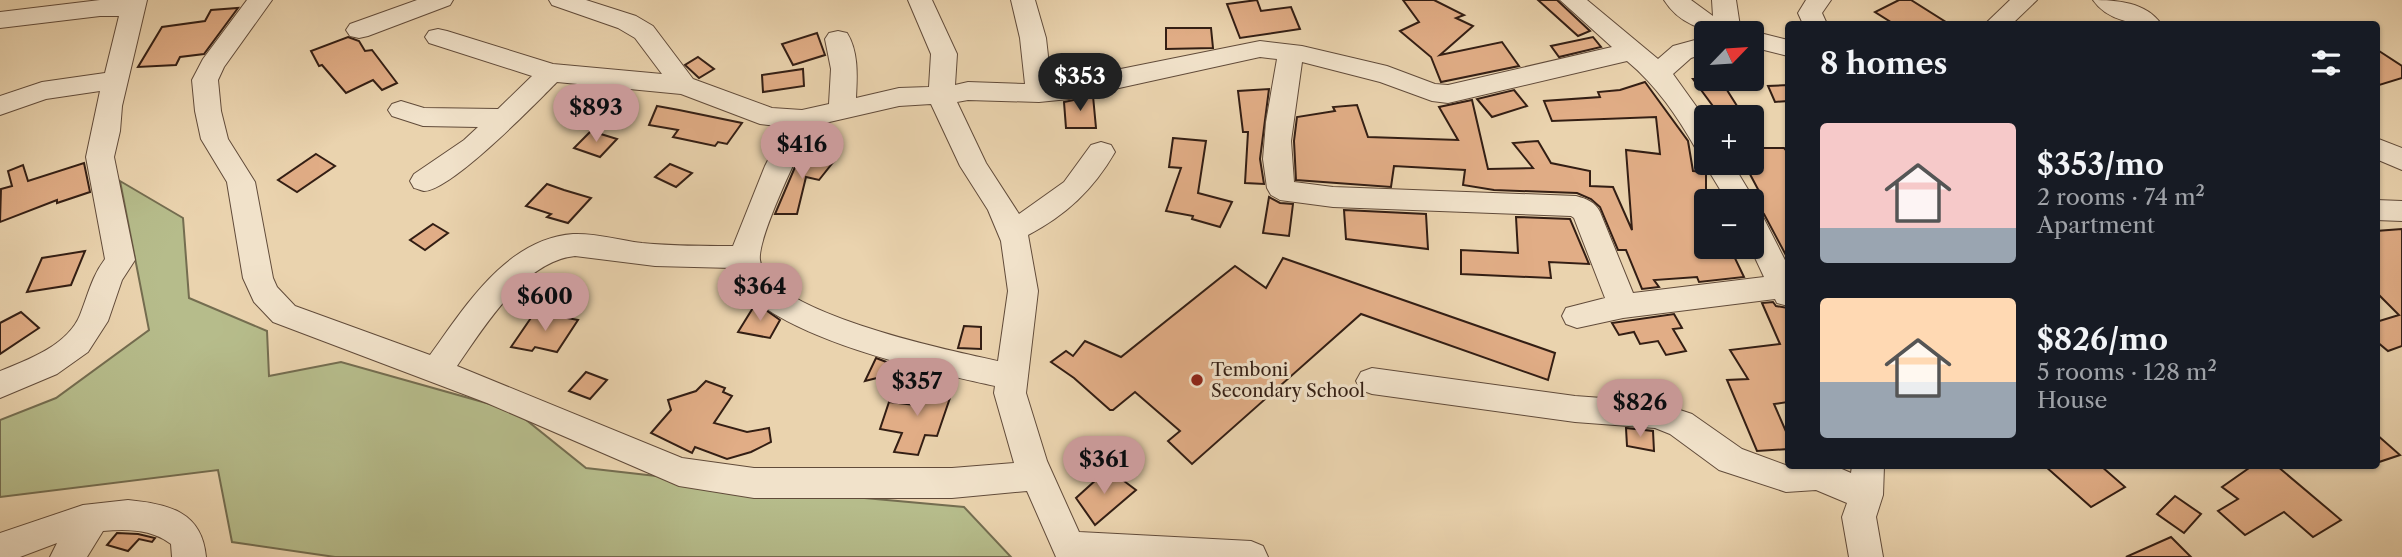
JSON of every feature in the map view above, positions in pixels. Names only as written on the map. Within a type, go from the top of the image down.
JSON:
[{"type":"street","points":[[260,0],[212,65],[205,80],[208,111],[215,139],[241,182],[258,278],[265,294],[284,314],[586,430],[679,472],[754,483],[952,483],[1037,477]]},
{"type":"street","points":[[359,30],[441,0]]},
{"type":"street","points":[[561,0],[627,22],[644,32],[684,85]]},
{"type":"street","points":[[920,0],[929,26],[944,54],[941,96],[974,166],[1001,207],[1012,231],[1021,267],[1023,291],[1010,393],[1037,477],[1072,552],[1251,557]]},
{"type":"street","points":[[1023,0],[1033,38],[1039,93]]},
{"type":"street","points":[[1572,0],[1658,73],[1694,120]]},
{"type":"street","points":[[1676,0],[1703,21]]},
{"type":"street","points":[[1724,0],[1727,21]]},
{"type":"street","points":[[1814,21],[1810,13],[1819,0]]},
{"type":"street","points":[[2000,21],[2025,0]]},
{"type":"street","points":[[2105,0],[2143,21]]},
{"type":"street","points":[[0,20],[135,5],[108,106],[105,145],[100,157],[120,260],[109,276],[99,310],[85,335],[51,361],[0,385]]},
{"type":"street","points":[[438,37],[551,73],[684,85],[768,117],[802,119],[899,97],[941,96],[968,91],[1039,93],[1133,78],[1260,49],[1291,52],[1388,75],[1432,92],[1448,94],[1632,51]]},
{"type":"street","points":[[838,39],[844,69],[842,112]]},
{"type":"street","points":[[1764,42],[1785,47]]},
{"type":"street","points":[[1658,73],[1682,52],[1694,48]]},
{"type":"street","points":[[1291,52],[1284,92],[1277,177],[1282,188],[1290,193],[1333,197],[1576,206],[1586,212],[1623,306]]},
{"type":"street","points":[[424,181],[474,147],[551,73]]},
{"type":"street","points":[[0,106],[42,91],[115,80]]},
{"type":"street","points":[[401,110],[423,117],[505,118]]},
{"type":"street","points":[[802,119],[766,196],[745,257],[750,279],[769,295],[824,327],[949,363],[1011,377]]},
{"type":"street","points":[[2380,149],[2402,160]]},
{"type":"street","points":[[1012,231],[1049,209],[1077,187],[1087,177],[1101,152]]},
{"type":"street","points":[[2380,210],[2402,211]]},
{"type":"street","points":[[436,371],[497,290],[531,261],[553,248],[580,245],[643,254],[745,257]]},
{"type":"street","points":[[1764,246],[1785,289]]},
{"type":"street","points":[[1577,316],[1623,306],[1785,291]]},
{"type":"street","points":[[1372,381],[1576,409],[1656,415],[1681,424],[1731,460],[1786,478],[1816,476],[1832,479],[1844,487],[1867,480],[1859,517],[1866,557]]},
{"type":"street","points":[[0,549],[106,515],[135,513],[162,521],[181,531],[188,540],[188,557]]},
{"type":"street","points":[[67,557],[92,519]]},
{"type":"green space","points":[[120,181],[183,218],[189,298],[267,331],[269,376],[341,362],[515,411],[586,468],[787,491],[964,507],[1011,557],[335,557],[232,542],[218,470],[0,497],[0,420],[56,398],[149,330]]},
{"type":"building","points":[[1257,0],[1261,11],[1291,7],[1300,29],[1240,38],[1227,4]]},
{"type":"building","points":[[1403,0],[1434,0],[1464,15],[1456,18],[1473,26],[1440,55],[1502,42],[1519,66],[1441,82],[1431,57],[1400,31],[1419,22]]},
{"type":"building","points":[[1538,0],[1557,0],[1590,31],[1578,36]]},
{"type":"building","points":[[1899,0],[1911,0],[1944,21],[1889,21],[1875,12]]},
{"type":"building","points":[[238,8],[204,54],[180,57],[176,65],[138,67],[162,27],[205,21],[211,10]]},
{"type":"building","points":[[1166,28],[1211,28],[1213,48],[1166,49]]},
{"type":"building","points":[[817,33],[825,55],[793,65],[782,44]]},
{"type":"building","points":[[348,37],[359,41],[365,51],[372,50],[397,83],[382,90],[373,80],[346,93],[322,65],[319,66],[311,51]]},
{"type":"building","points":[[1593,37],[1601,47],[1559,57],[1551,46]]},
{"type":"building","points":[[2380,52],[2402,66],[2402,78],[2380,85]]},
{"type":"building","points":[[698,57],[714,69],[699,78],[685,65]]},
{"type":"building","points":[[1086,58],[1091,72],[1063,78],[1062,63]]},
{"type":"building","points":[[803,69],[804,86],[763,92],[762,75]]},
{"type":"building","points":[[1645,82],[1688,141],[1694,175],[1706,175],[1706,189],[1694,189],[1694,259],[1735,259],[1744,277],[1699,282],[1697,277],[1654,280],[1659,287],[1642,289],[1626,250],[1618,250],[1600,207],[1591,199],[1577,193],[1494,190],[1463,185],[1465,170],[1394,166],[1391,187],[1296,180],[1294,141],[1297,117],[1335,111],[1333,107],[1357,105],[1368,137],[1458,140],[1439,107],[1472,100],[1488,169],[1533,168],[1513,143],[1538,141],[1551,163],[1590,171],[1590,186],[1613,187],[1632,230],[1626,150],[1660,154],[1656,117],[1552,121],[1544,101],[1600,97],[1598,92],[1620,90]]},
{"type":"building","points":[[1785,85],[1785,101],[1775,102],[1768,86]]},
{"type":"building","points":[[1269,89],[1260,159],[1264,184],[1245,183],[1248,132],[1243,132],[1238,91]]},
{"type":"building","points":[[1514,90],[1527,106],[1492,117],[1477,99]]},
{"type":"building","points":[[1702,91],[1728,91],[1736,105],[1712,105]]},
{"type":"building","points":[[1093,96],[1096,128],[1066,128],[1064,102]]},
{"type":"building","points":[[657,106],[742,123],[727,144],[718,142],[715,146],[673,137],[678,130],[649,125]]},
{"type":"building","points":[[591,131],[617,139],[600,157],[574,148]]},
{"type":"building","points":[[1173,138],[1206,141],[1198,193],[1232,202],[1220,227],[1192,219],[1193,216],[1166,211],[1181,168],[1169,167]]},
{"type":"building","points":[[815,140],[812,155],[834,161],[819,180],[806,177],[797,214],[775,214],[795,167]]},
{"type":"building","points":[[1764,148],[1784,148],[1785,253],[1764,214],[1764,189],[1758,189],[1750,175],[1764,175]]},
{"type":"building","points":[[316,154],[335,166],[297,192],[278,180]]},
{"type":"building","points":[[84,163],[90,192],[57,203],[57,200],[0,222],[1,189],[12,186],[8,171],[23,165],[28,181]]},
{"type":"building","points":[[670,164],[692,173],[676,187],[655,177]]},
{"type":"building","points":[[547,184],[591,198],[568,223],[547,217],[551,214],[526,206]]},
{"type":"building","points":[[1269,197],[1280,203],[1293,204],[1289,236],[1263,233]]},
{"type":"building","points":[[1344,210],[1426,214],[1428,249],[1346,239]]},
{"type":"building","points":[[1516,217],[1570,219],[1589,264],[1549,262],[1551,278],[1461,274],[1461,250],[1518,253]]},
{"type":"building","points":[[433,224],[448,233],[425,250],[410,240]]},
{"type":"building","points":[[2402,229],[2402,346],[2388,351],[2380,344],[2380,321],[2399,315],[2380,296],[2380,231]]},
{"type":"building","points":[[85,251],[71,285],[27,292],[42,258]]},
{"type":"building","points":[[1283,258],[1555,353],[1548,380],[1361,314],[1192,464],[1168,441],[1180,431],[1135,392],[1110,410],[1074,378],[1051,362],[1066,351],[1073,356],[1085,341],[1121,357],[1235,266],[1266,288]]},
{"type":"building","points":[[1773,302],[1776,306],[1785,308],[1785,402],[1774,404],[1785,429],[1785,449],[1757,451],[1727,380],[1748,379],[1730,350],[1780,344],[1762,303]]},
{"type":"building","points":[[756,303],[780,320],[770,338],[738,332]]},
{"type":"building","points":[[21,312],[39,328],[0,354],[0,323]]},
{"type":"building","points":[[535,312],[578,320],[557,352],[535,347],[532,351],[511,347]]},
{"type":"building","points":[[1674,314],[1682,328],[1673,329],[1686,351],[1666,355],[1658,341],[1640,344],[1634,332],[1619,335],[1612,323]]},
{"type":"building","points":[[964,326],[981,327],[981,349],[958,348]]},
{"type":"building","points":[[876,358],[889,363],[913,369],[865,381]]},
{"type":"building","points":[[586,372],[607,380],[590,399],[569,391]]},
{"type":"building","points":[[706,381],[725,388],[723,392],[732,396],[714,423],[747,432],[769,428],[771,442],[751,452],[727,459],[695,447],[692,453],[651,433],[671,410],[668,400],[696,391]]},
{"type":"building","points":[[1622,383],[1644,387],[1645,399],[1623,397]]},
{"type":"building","points":[[922,385],[953,389],[937,436],[925,435],[918,455],[894,452],[902,433],[880,429],[889,402],[915,405]]},
{"type":"building","points":[[1626,428],[1653,431],[1654,451],[1627,446]]},
{"type":"building","points":[[2380,438],[2400,455],[2380,462]]},
{"type":"building","points":[[1108,469],[1136,490],[1095,525],[1076,498]]},
{"type":"building","points":[[2048,469],[2104,469],[2125,487],[2091,507]]},
{"type":"building","points":[[2248,469],[2281,469],[2341,520],[2313,537],[2284,512],[2245,535],[2218,511],[2238,499],[2222,487]]},
{"type":"building","points":[[2175,496],[2201,514],[2184,533],[2157,514]]},
{"type":"building","points":[[117,533],[155,538],[152,542],[139,539],[128,551],[107,545]]},
{"type":"building","points":[[2171,537],[2191,557],[2126,557]]},
{"type":"place","name":"Temboni Secondary School","points":[[1197,380]]}]
